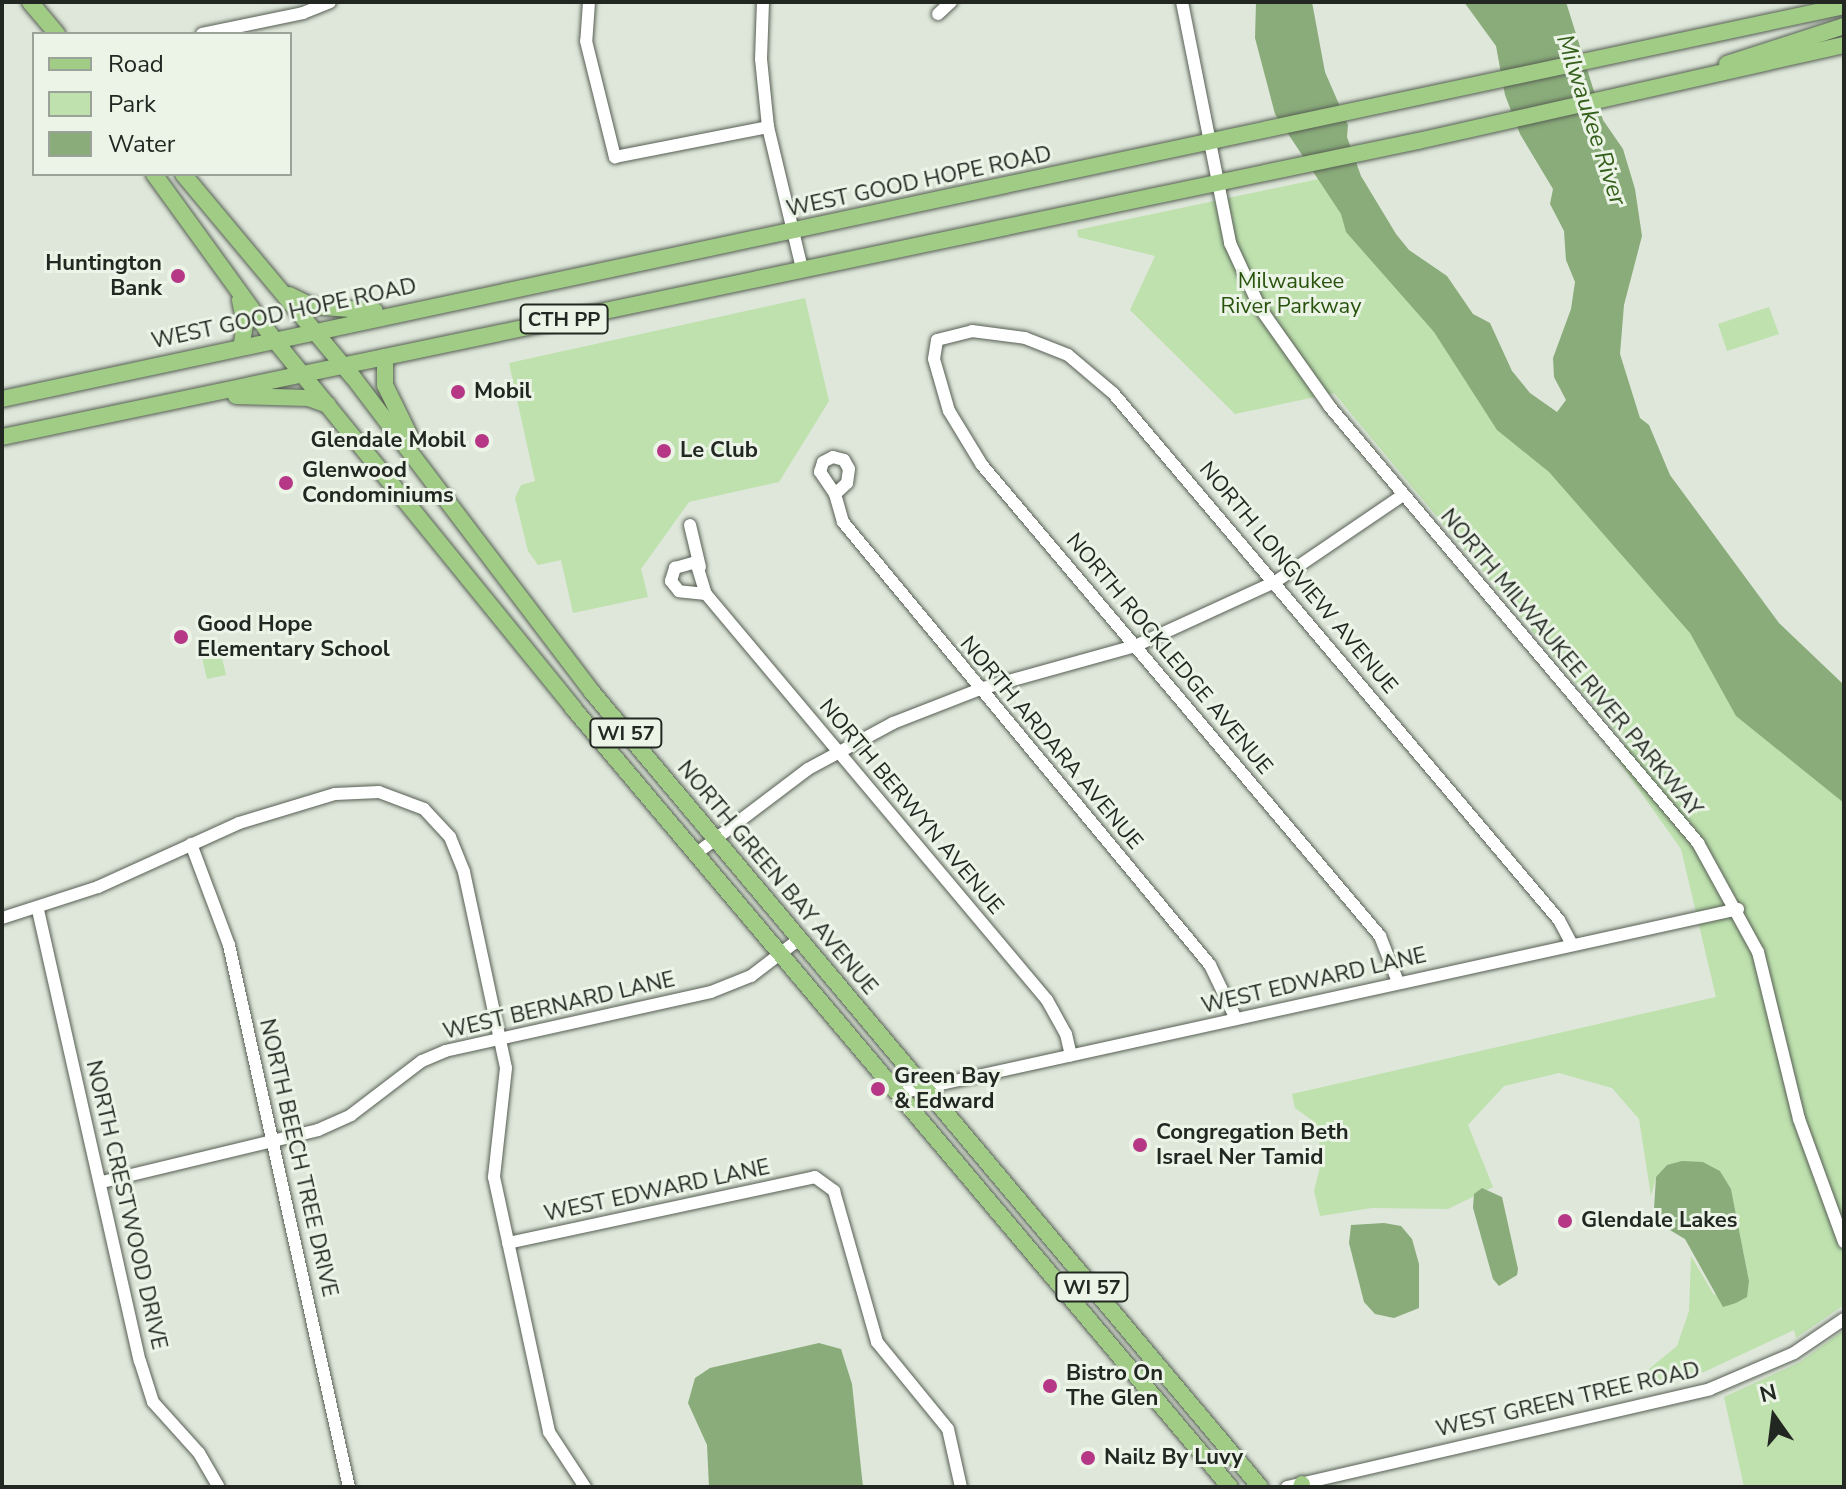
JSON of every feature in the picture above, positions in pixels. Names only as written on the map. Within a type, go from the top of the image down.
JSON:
[{"type":"main road","points":[[30,2],[55,32]]},
{"type":"main road","name":"WEST GOOD HOPE ROAD","points":[[2,399],[272,337],[793,231],[1844,6]]},
{"type":"main road","points":[[1700,77],[1742,57],[1844,26]]},
{"type":"main road","points":[[1217,182],[1625,96],[1844,45]]},
{"type":"main road","name":"NORTH GREEN BAY AVENUE","points":[[155,176],[272,337],[697,853],[1230,1487]]},
{"type":"main road","name":"NORTH GREEN BAY AVENUE","points":[[185,176],[344,365],[592,692],[1260,1487]]},
{"type":"main road","name":"CTH PP","points":[[2,437],[1217,182]]},
{"type":"main road","points":[[236,287],[245,324],[242,344]]},
{"type":"main road","points":[[281,291],[312,306],[394,312]]},
{"type":"main road","points":[[385,357],[388,394],[444,493]]},
{"type":"main road","points":[[207,395],[308,398],[328,405]]},
{"type":"street","points":[[212,32],[303,13],[330,2]]},
{"type":"street","points":[[589,2],[586,41],[615,157],[768,127]]},
{"type":"street","points":[[763,2],[761,59],[768,127],[802,269]]},
{"type":"street","points":[[938,14],[951,2]]},
{"type":"street","name":"NORTH MILWAUKEE RIVER PARKWAY","points":[[1182,2],[1230,243],[1260,308],[1300,369],[1403,495],[1698,843],[1738,909],[1767,980],[1799,1119],[1844,1242]]},
{"type":"street","name":"NORTH LONGVIEW AVENUE","points":[[937,340],[972,331],[1005,334],[1068,355],[1136,415],[1559,920],[1572,944]]},
{"type":"street","name":"NORTH ROCKLEDGE AVENUE","points":[[937,340],[937,373],[964,437],[1135,646],[1380,936],[1398,982]]},
{"type":"street","name":"NORTH ARDARA AVENUE","points":[[835,494],[837,509],[857,541],[1210,965],[1236,1019]]},
{"type":"street","points":[[697,853],[838,752],[980,689],[1135,646],[1275,582],[1403,495]]},
{"type":"street","name":"NORTH BERWYN AVENUE","points":[[690,525],[706,594],[1047,1000],[1062,1025],[1071,1055]]},
{"type":"street","name":"NORTH BERWYN AVENUE","points":[[700,567],[691,561],[680,565],[671,581],[679,591],[706,594]]},
{"type":"street","points":[[2,918],[38,910],[276,810],[350,792],[393,794],[424,809],[450,837],[464,872],[501,1038],[506,1093],[494,1177],[549,1432],[585,1487]]},
{"type":"street","name":"NORTH BEECH TREE DRIVE","points":[[191,844],[229,945],[349,1487]]},
{"type":"street","name":"WEST EDWARD LANE","points":[[900,1093],[1738,909]]},
{"type":"street","name":"NORTH CRESTWOOD DRIVE","points":[[38,910],[153,1402],[199,1453],[219,1487]]},
{"type":"street","name":"WEST BERNARD LANE","points":[[102,1182],[275,1143],[351,1115],[422,1061],[501,1038],[711,992],[751,976],[798,940]]},
{"type":"street","name":"WEST EDWARD LANE","points":[[508,1243],[815,1177],[834,1191],[877,1342],[948,1429],[961,1487]]},
{"type":"street","name":"WEST GREEN TREE ROAD","points":[[1296,1486],[1710,1389],[1794,1353],[1844,1319]]},
{"type":"green space","name":"Milwaukee River Parkway","points":[[1342,174],[1383,238],[1844,734],[1844,1305],[1796,1338],[1794,1330],[1704,1372],[1660,1380],[1649,1369],[1677,1346],[1689,1311],[1691,1256],[1714,1295],[1749,1281],[1731,1189],[1720,1171],[1703,1162],[1667,1165],[1656,1177],[1651,1196],[1639,1119],[1612,1088],[1559,1073],[1504,1086],[1468,1125],[1493,1187],[1448,1209],[1372,1208],[1320,1216],[1314,1191],[1322,1159],[1316,1123],[1295,1108],[1292,1094],[1716,997],[1681,849],[1610,749],[1626,744],[1334,393],[1235,414],[1130,310],[1155,256],[1078,237],[1077,230]]},
{"type":"green space","name":"Le Club","points":[[805,298],[829,401],[779,482],[689,502],[641,569],[648,597],[573,613],[561,560],[538,565],[528,551],[515,498],[521,485],[535,481],[509,363]]},
{"type":"green space","points":[[1769,307],[1779,334],[1727,351],[1718,324]]},
{"type":"green space","points":[[219,645],[226,675],[207,679],[200,649]]},
{"type":"green space","points":[[1844,1330],[1844,1487],[1744,1487],[1724,1397],[1800,1362]]},
{"type":"water","name":"Milwaukee River","points":[[1256,2],[1312,2],[1325,72],[1348,125],[1347,137],[1361,176],[1409,250],[1447,276],[1473,314],[1490,323],[1512,371],[1530,393],[1557,412],[1566,400],[1554,377],[1553,358],[1571,309],[1575,282],[1566,260],[1564,231],[1550,204],[1553,189],[1520,134],[1505,95],[1496,46],[1464,2],[1566,2],[1603,120],[1623,149],[1635,189],[1642,236],[1624,305],[1620,354],[1640,418],[1649,425],[1670,475],[1779,623],[1844,685],[1844,803],[1736,716],[1690,633],[1549,472],[1497,430],[1434,332],[1346,232],[1341,214],[1275,114],[1255,38]]},
{"type":"water","points":[[1682,1161],[1703,1162],[1720,1171],[1731,1189],[1749,1281],[1747,1297],[1736,1303],[1723,1307],[1685,1239],[1663,1226],[1654,1209],[1656,1177],[1667,1165]]},
{"type":"water","points":[[1482,1188],[1502,1197],[1518,1269],[1517,1275],[1499,1286],[1493,1279],[1473,1208],[1474,1194]]},
{"type":"water","points":[[1384,1223],[1401,1226],[1412,1239],[1419,1264],[1419,1308],[1394,1318],[1375,1314],[1364,1302],[1349,1243],[1351,1225]]},
{"type":"water","points":[[819,1343],[841,1349],[852,1384],[863,1487],[709,1487],[707,1445],[688,1403],[695,1378],[710,1368]]},
{"type":"place","name":"Huntington Bank","points":[[178,276]]},
{"type":"place","name":"Mobil","points":[[458,392]]},
{"type":"place","name":"Glendale Mobil","points":[[482,441]]},
{"type":"place","name":"Le Club","points":[[664,451]]},
{"type":"place","name":"Glenwood Condominiums","points":[[286,483]]},
{"type":"place","name":"Good Hope Elementary School","points":[[181,637]]},
{"type":"place","name":"Green Bay & Edward","points":[[878,1089]]},
{"type":"place","name":"Congregation Beth Israel Ner Tamid","points":[[1140,1145]]},
{"type":"place","name":"Glendale Lakes","points":[[1565,1221]]},
{"type":"place","name":"Bistro On The Glen","points":[[1050,1386]]},
{"type":"place","name":"Nailz By Luvy","points":[[1088,1458]]}]
